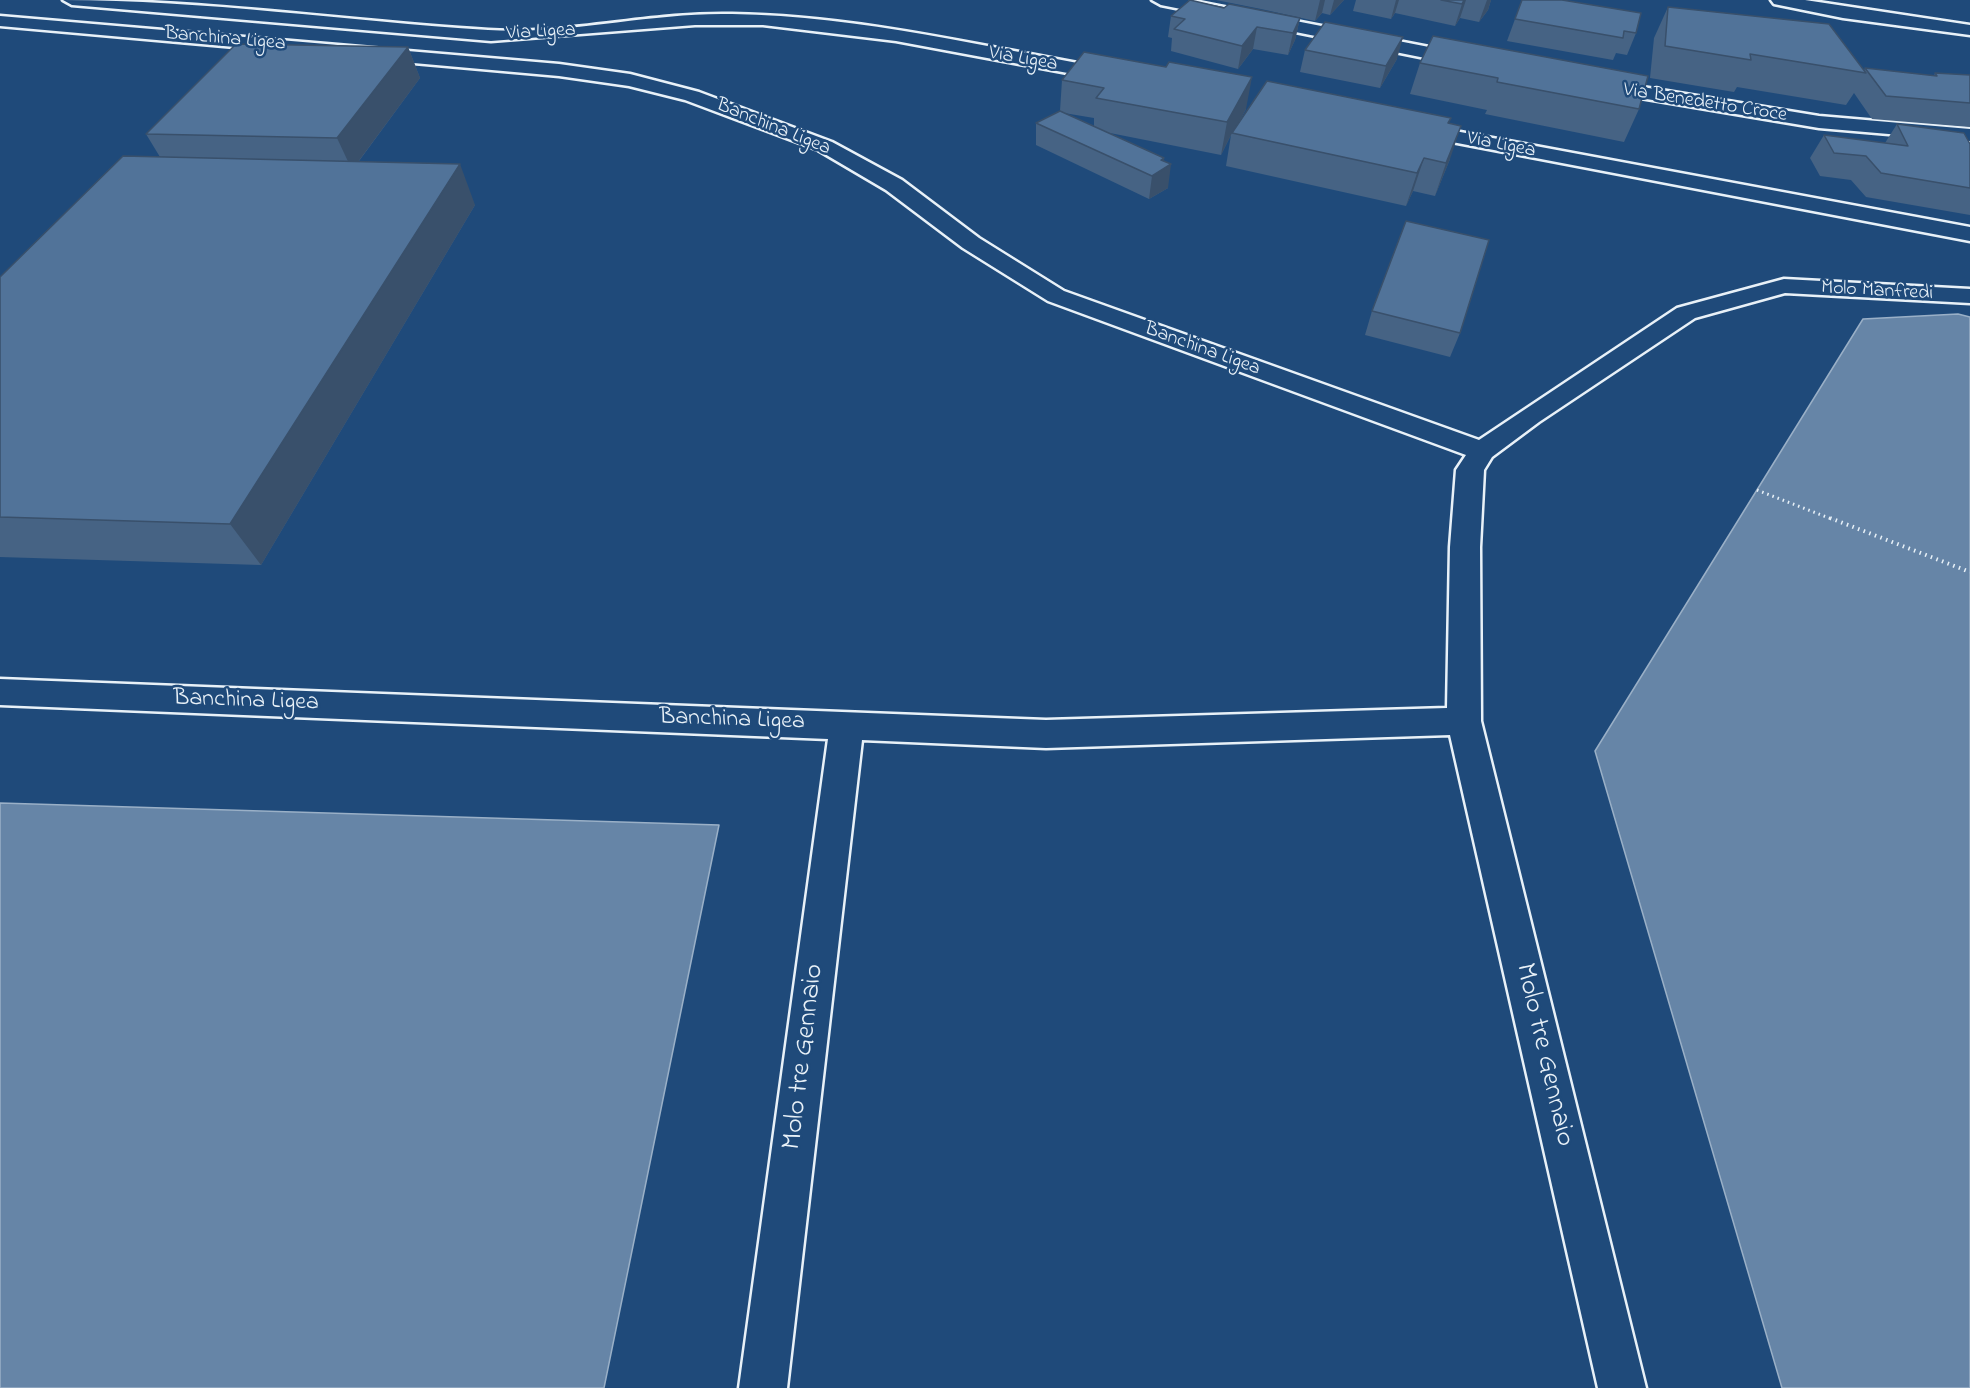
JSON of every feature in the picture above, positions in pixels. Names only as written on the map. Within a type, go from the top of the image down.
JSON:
[{"type":"main road","name":"Via Ligea","points":[[72,0],[491,36],[539,35],[686,21],[761,19],[883,34],[1134,80]]},
{"type":"main road","points":[[1161,0],[1488,64]]},
{"type":"main road","points":[[1780,0],[1853,15],[1970,30]]},
{"type":"main road","name":"Banchina Ligea","points":[[0,21],[559,70],[630,80],[692,96],[825,146],[894,185],[971,243],[1056,296],[1482,451]]},
{"type":"main road","name":"Via Benedetto Croce","points":[[1582,83],[1820,122],[1970,135]]},
{"type":"main road","name":"Via Ligea","points":[[1398,126],[1967,234]]},
{"type":"main road","name":"Molo Manfredi","points":[[1482,451],[1530,416],[1686,313],[1784,286],[1970,296]]},
{"type":"main road","name":"Molo tre Gennaio","points":[[1482,451],[1470,470],[1465,547],[1464,721],[1622,1388]]},
{"type":"main road","name":"Banchina Ligea","points":[[0,692],[1046,734],[1464,721]]},
{"type":"main road","name":"Molo tre Gennaio","points":[[763,1388],[847,726]]},
{"type":"path","points":[[1757,490],[1970,572]]},
{"type":"water","points":[[1958,314],[1970,317],[1970,1388],[1782,1388],[1595,751],[1863,319]]},
{"type":"water","points":[[0,803],[719,825],[604,1388],[0,1388]]},
{"type":"building","points":[[1190,0],[1224,8],[1229,4],[1300,18],[1293,33],[1257,27],[1242,46],[1174,29],[1185,19],[1171,16]]},
{"type":"building","points":[[1441,0],[1464,0],[1462,4]]},
{"type":"building","points":[[1522,0],[1562,0],[1641,13],[1636,33],[1624,31],[1623,38],[1515,19]]},
{"type":"building","points":[[1668,7],[1829,24],[1866,73],[1750,54],[1751,60],[1665,46]]},
{"type":"building","points":[[1325,22],[1403,37],[1386,66],[1305,50]]},
{"type":"building","points":[[1433,36],[1648,76],[1639,109],[1497,82],[1498,78],[1420,63]]},
{"type":"building","points":[[236,44],[408,47],[337,138],[146,134]]},
{"type":"building","points":[[1084,52],[1166,67],[1169,62],[1252,77],[1227,122],[1096,98],[1104,88],[1062,80]]},
{"type":"building","points":[[1865,68],[1937,76],[1935,73],[1970,75],[1970,103],[1886,96]]},
{"type":"building","points":[[1267,81],[1451,118],[1448,123],[1461,126],[1446,163],[1424,158],[1417,173],[1232,133]]},
{"type":"building","points":[[1060,111],[1164,158],[1161,160],[1171,164],[1152,176],[1036,123]]},
{"type":"building","points":[[1897,124],[1964,133],[1970,144],[1970,188],[1881,173],[1866,156],[1834,153],[1824,135],[1908,146]]},
{"type":"building","points":[[123,156],[460,164],[230,524],[0,517],[0,277]]},
{"type":"building","points":[[1406,221],[1489,240],[1460,333],[1372,311]]}]
